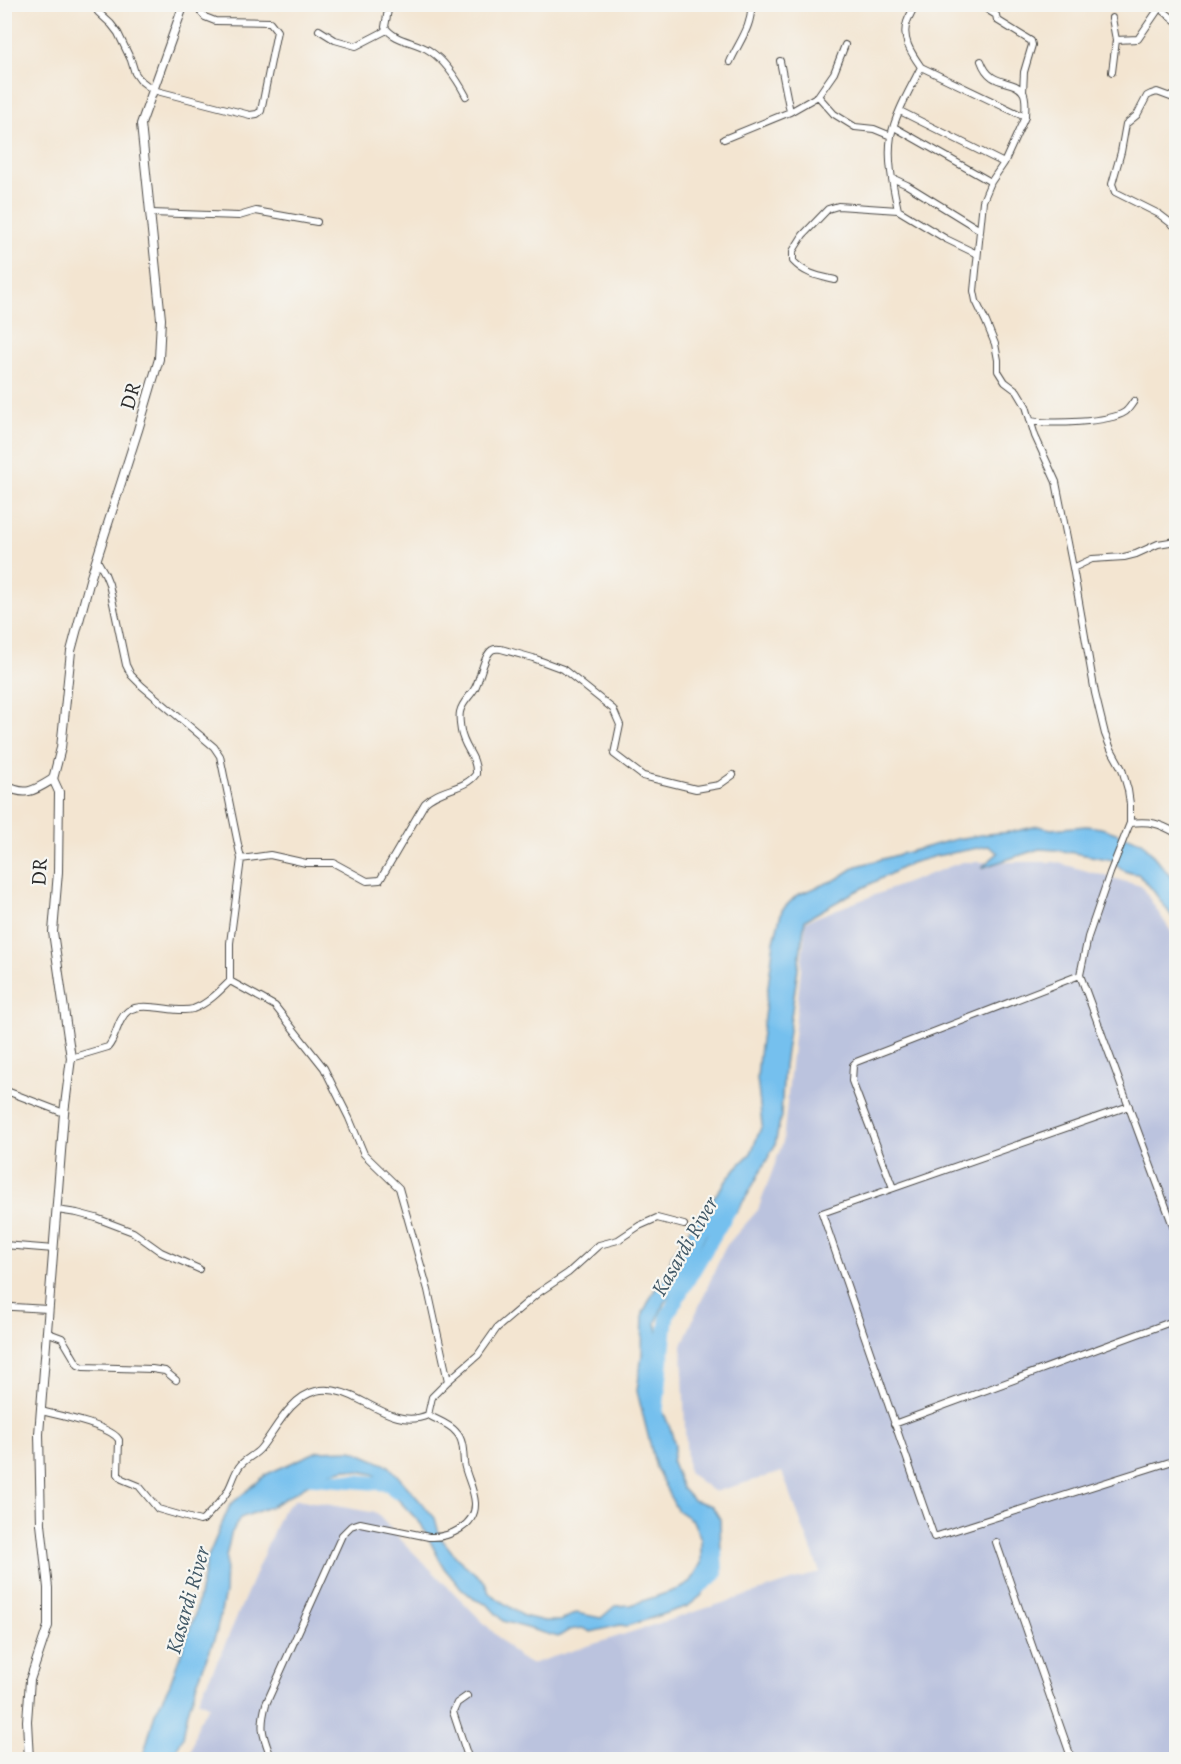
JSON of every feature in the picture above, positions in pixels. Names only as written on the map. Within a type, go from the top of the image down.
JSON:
[{"type":"main road","name":"DR","points":[[53,779],[61,748],[71,651],[159,359],[161,319],[141,124],[184,4]]},
{"type":"main road","points":[[4,785],[16,791],[31,791],[53,779]]},
{"type":"street","points":[[98,12],[118,33],[135,73],[153,90],[250,115],[257,114],[261,111],[277,30],[270,22],[215,21],[205,17],[194,4]]},
{"type":"street","points":[[389,4],[385,27],[390,34],[430,51],[456,77],[466,96]]},
{"type":"street","points":[[730,62],[748,26],[752,14],[751,4]]},
{"type":"street","points":[[915,4],[905,33],[911,53],[921,67],[1025,117]]},
{"type":"street","points":[[987,4],[988,10],[996,15],[997,20],[1030,41],[1032,45],[1024,72],[1025,117],[983,201],[974,291],[976,301],[995,344],[998,371],[1005,382],[1017,391],[1026,406],[1043,456],[1056,482],[1095,693],[1105,734],[1122,769],[1128,790],[1130,824],[1110,873],[1088,938],[1080,975],[1176,1234]]},
{"type":"street","points":[[1116,40],[1138,39],[1159,6],[1176,21]]},
{"type":"street","points":[[1112,18],[1116,40],[1112,72]]},
{"type":"street","points":[[319,30],[335,40],[356,46],[387,30]]},
{"type":"street","points":[[724,139],[790,112],[818,96],[834,73],[844,45]]},
{"type":"street","points":[[780,61],[790,112]]},
{"type":"street","points":[[981,61],[990,76],[1017,87],[1023,92]]},
{"type":"street","points":[[898,210],[890,157],[891,136],[921,67]]},
{"type":"street","points":[[1176,99],[1157,92],[1147,96],[1137,115],[1126,124],[1112,184],[1115,192],[1143,205],[1176,227]]},
{"type":"street","points":[[818,96],[834,114],[855,127],[874,129],[891,136]]},
{"type":"street","points":[[900,111],[1004,163]]},
{"type":"street","points":[[894,127],[991,182]]},
{"type":"street","points":[[892,178],[907,184],[980,230]]},
{"type":"street","points":[[835,280],[801,270],[793,261],[793,251],[803,235],[828,209],[838,206],[898,210],[946,239],[977,254]]},
{"type":"street","points":[[151,213],[239,216],[256,211],[317,222]]},
{"type":"street","points":[[1031,421],[1063,423],[1103,418],[1126,411],[1134,401]]},
{"type":"street","points":[[1073,568],[1092,560],[1124,557],[1158,544],[1176,541]]},
{"type":"street","points":[[71,1058],[108,1047],[129,1010],[139,1007],[187,1010],[195,1008],[209,1000],[230,981],[230,943],[242,859],[220,756],[214,747],[131,675],[126,664],[109,584],[97,560]]},
{"type":"street","points":[[242,859],[270,855],[306,862],[334,863],[367,881],[380,880],[425,803],[432,796],[472,780],[476,774],[474,757],[464,744],[460,713],[491,651],[501,648],[563,669],[613,709],[620,725],[614,754],[643,776],[696,789],[719,785],[734,775]]},
{"type":"street","name":"DR","points":[[29,1760],[27,1721],[30,1680],[48,1626],[48,1588],[41,1524],[39,1434],[64,1113],[71,1058],[53,932],[58,872],[59,792],[53,779]]},
{"type":"street","points":[[1130,824],[1153,823],[1163,825],[1176,833]]},
{"type":"street","points":[[893,1188],[852,1081],[853,1065],[1080,975]]},
{"type":"street","points":[[230,981],[275,1006],[324,1068],[364,1154],[399,1188],[428,1290],[448,1381]]},
{"type":"street","points":[[4,1090],[64,1113]]},
{"type":"street","points":[[1129,1106],[822,1213],[933,1537],[1176,1460]]},
{"type":"street","points":[[57,1210],[96,1218],[133,1232],[161,1252],[199,1269]]},
{"type":"street","points":[[428,1415],[432,1397],[478,1355],[497,1328],[538,1293],[568,1273],[599,1245],[618,1240],[639,1226],[657,1218],[684,1225]]},
{"type":"street","points":[[4,1245],[54,1249]]},
{"type":"street","points":[[4,1303],[14,1307],[48,1309]]},
{"type":"street","points":[[894,1424],[1176,1320]]},
{"type":"street","points":[[46,1332],[62,1338],[78,1365],[152,1369],[165,1371],[176,1380]]},
{"type":"street","points":[[41,1411],[81,1421],[114,1433],[119,1440],[118,1474],[120,1477],[139,1486],[158,1509],[200,1521],[227,1493],[239,1467],[258,1452],[285,1412],[306,1395],[326,1390],[345,1394],[402,1419],[420,1419],[428,1415]]},
{"type":"street","points":[[272,1760],[261,1731],[266,1704],[342,1534],[351,1526],[360,1523],[429,1537],[440,1537],[458,1531],[469,1522],[475,1505],[472,1485],[464,1464],[463,1448],[457,1432],[428,1415]]},
{"type":"street","points":[[996,1542],[1072,1760]]},
{"type":"street","points":[[467,1696],[457,1703],[453,1712],[469,1760]]},
{"type":"shaded area","points":[[962,862],[1055,862],[1141,886],[1176,939],[1176,1759],[189,1760],[198,1723],[209,1706],[198,1700],[220,1656],[282,1511],[296,1499],[376,1513],[518,1657],[531,1664],[820,1572],[782,1472],[714,1492],[688,1472],[682,1345],[725,1247],[758,1210],[783,1142],[806,921]]},
{"type":"water","points":[[1038,826],[1051,829],[1086,826],[1101,828],[1142,842],[1176,883],[1176,922],[1138,874],[1123,870],[1113,860],[1039,849],[981,868],[998,853],[988,846],[911,863],[805,920],[784,1065],[781,1116],[775,1145],[736,1212],[724,1216],[705,1237],[684,1282],[664,1303],[656,1323],[663,1351],[662,1375],[657,1390],[659,1410],[665,1416],[675,1445],[672,1462],[682,1488],[693,1500],[712,1506],[720,1519],[721,1556],[711,1581],[701,1596],[688,1606],[627,1626],[620,1625],[591,1632],[582,1628],[569,1630],[558,1637],[503,1621],[488,1605],[474,1599],[459,1586],[444,1568],[421,1524],[374,1474],[346,1469],[320,1475],[272,1506],[240,1518],[231,1534],[226,1557],[225,1593],[216,1634],[196,1686],[183,1737],[171,1759],[142,1760],[155,1713],[170,1684],[195,1614],[207,1559],[230,1505],[267,1474],[318,1451],[352,1450],[389,1466],[435,1518],[440,1537],[457,1558],[485,1582],[489,1593],[523,1616],[544,1621],[560,1621],[576,1613],[601,1618],[615,1606],[631,1605],[690,1583],[701,1563],[701,1539],[693,1521],[677,1510],[656,1468],[637,1391],[642,1354],[643,1313],[656,1287],[666,1278],[672,1255],[736,1168],[751,1153],[762,1125],[757,1078],[759,1055],[774,941],[782,910],[797,895],[837,879],[857,866],[956,839],[1012,832]]},
{"type":"waterway","name":"Kasardi River","points":[[656,1414],[667,1316],[735,1200]]},
{"type":"waterway","name":"Kasardi River","points":[[300,1479],[303,1477],[389,1484],[396,1492]]},
{"type":"waterway","name":"Kasardi River","points":[[698,1588],[716,1574],[715,1552]]}]
